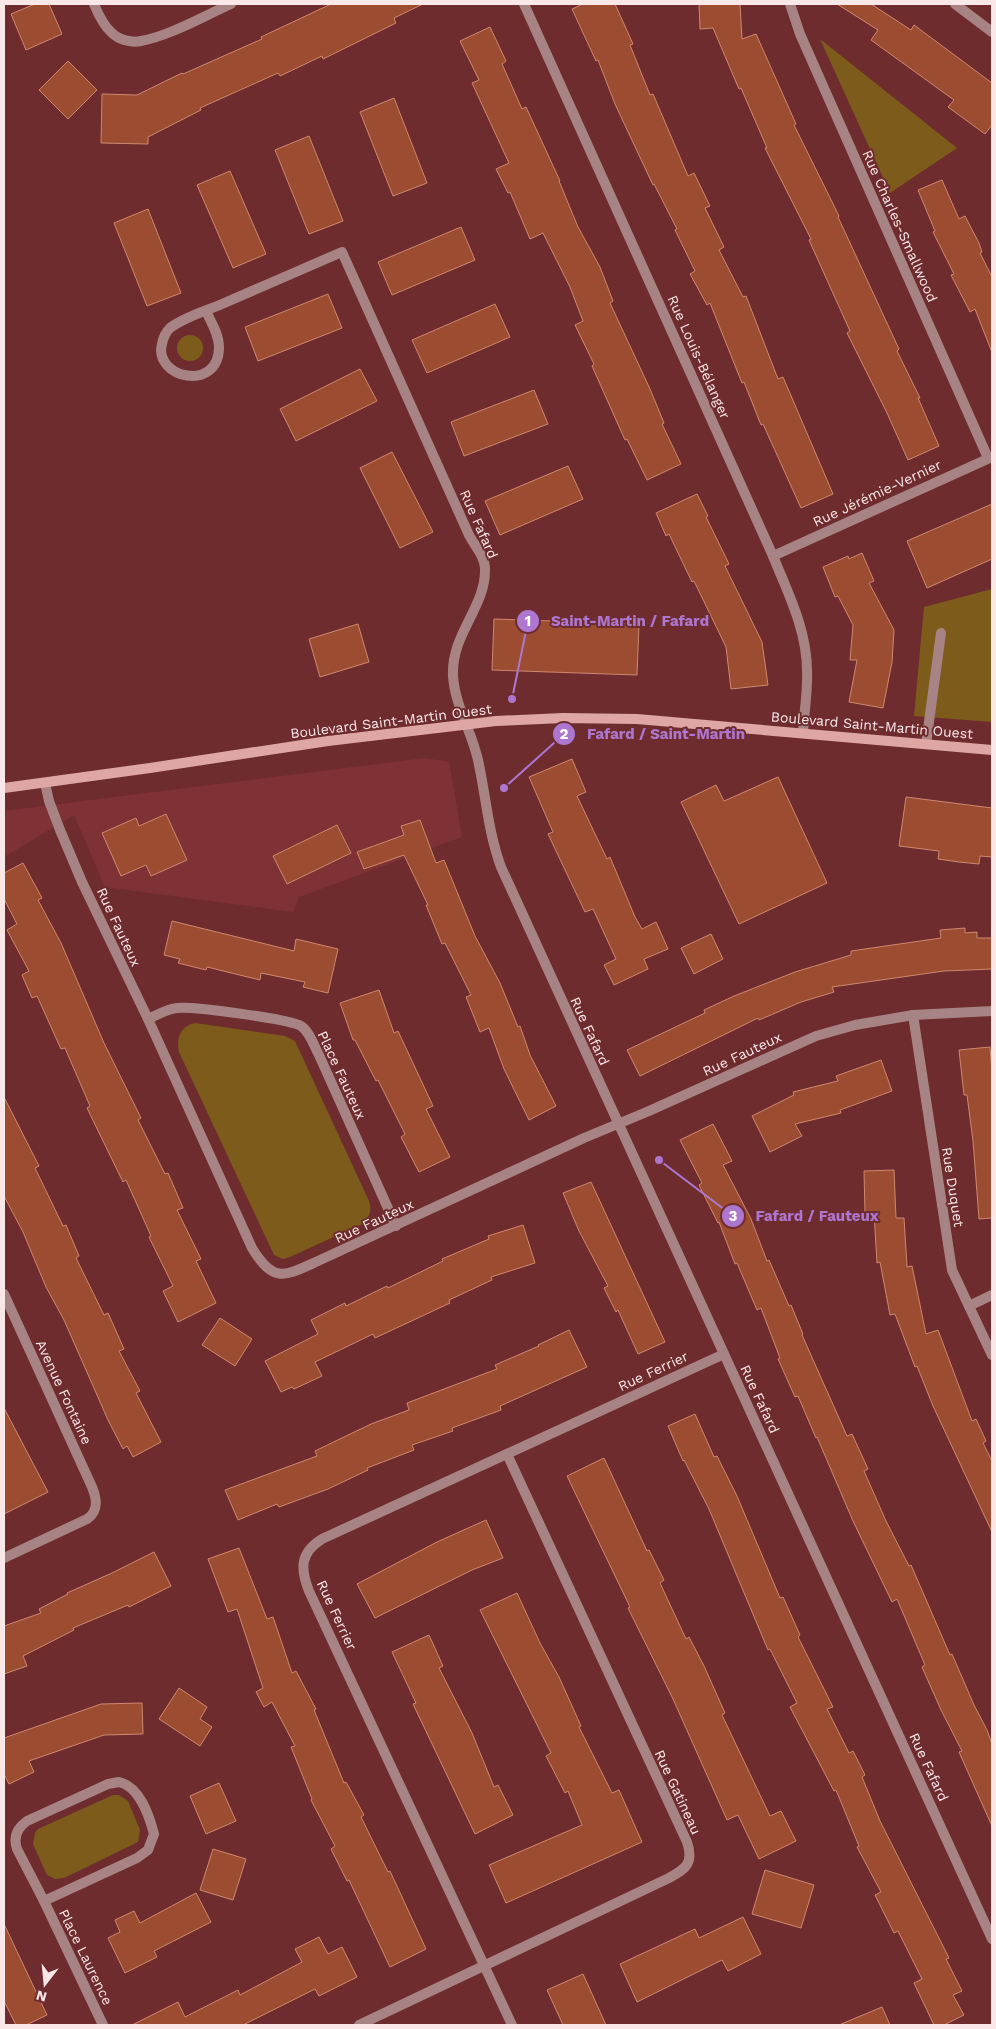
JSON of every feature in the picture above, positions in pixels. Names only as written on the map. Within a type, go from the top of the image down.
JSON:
[{"type":"main road","name":"Boulevard Saint-Martin Ouest","points":[[4,788],[328,741],[534,719],[600,717],[992,750]]},
{"type":"street","points":[[94,4],[101,19],[113,34],[128,41],[140,42],[160,36],[231,4]]},
{"type":"street","name":"Rue Louis-Bélanger","points":[[524,4],[774,556],[798,616],[808,670],[803,733]]},
{"type":"street","name":"Rue Charles-Smallwood","points":[[790,4],[796,25],[990,457]]},
{"type":"street","points":[[955,4],[992,32]]},
{"type":"street","name":"Rue Fafard","points":[[206,311],[217,335],[219,347],[217,359],[212,368],[206,373],[196,376],[185,375],[169,368],[162,358],[160,348],[163,338],[169,329],[206,311],[342,252],[485,568],[481,592],[454,654],[453,678],[458,700],[478,759],[491,836],[501,867],[992,1939]]},
{"type":"street","name":"Rue Jérémie-Vernier","points":[[774,556],[990,457]]},
{"type":"street","points":[[926,744],[942,632]]},
{"type":"street","name":"Rue Fauteux","points":[[45,782],[49,800],[78,873],[148,1019],[252,1248],[264,1267],[279,1274],[293,1272],[816,1036],[855,1025],[913,1015],[992,1011]]},
{"type":"street","name":"Place Fauteux","points":[[148,1019],[172,1009],[193,1008],[281,1020],[302,1027],[313,1043],[396,1226]]},
{"type":"street","name":"Rue Duquet","points":[[913,1015],[952,1270],[992,1355]]},
{"type":"street","name":"Avenue Fontaine","points":[[4,1294],[92,1487],[96,1502],[94,1512],[86,1519],[4,1558]]},
{"type":"street","points":[[970,1306],[992,1295]]},
{"type":"street","name":"Rue Ferrier","points":[[512,2025],[310,1591],[304,1568],[306,1554],[309,1549],[322,1539],[724,1354]]},
{"type":"street","name":"Rue Gatineau","points":[[358,2025],[669,1878],[686,1866],[690,1858],[687,1842],[506,1454]]},
{"type":"street","name":"Place Laurence","points":[[44,1901],[137,1858],[148,1850],[153,1840],[152,1828],[139,1798],[130,1786],[119,1782],[108,1784],[27,1821],[20,1827],[15,1844],[103,2025]]},
{"type":"shaded area","points":[[820,39],[957,148],[890,193]]},
{"type":"shaded area","points":[[190,335],[199,339],[203,348],[199,357],[190,361],[181,357],[177,348],[181,339]]},
{"type":"shaded area","points":[[992,589],[992,722],[914,716],[924,607]]},
{"type":"shaded area","points":[[425,758],[449,762],[462,837],[299,897],[293,912],[105,887],[74,815],[4,857],[4,811]]},
{"type":"shaded area","points":[[195,1023],[285,1036],[295,1041],[369,1201],[370,1214],[362,1224],[290,1257],[283,1259],[274,1255],[179,1052],[178,1042],[180,1034],[186,1027]]},
{"type":"shaded area","points":[[113,1795],[119,1795],[128,1801],[140,1830],[138,1842],[64,1878],[55,1879],[47,1875],[33,1844],[35,1833],[38,1829]]},
{"type":"building","points":[[35,4],[49,4],[62,34],[26,50],[11,14]]},
{"type":"building","points":[[331,4],[423,4],[394,18],[396,23],[323,59],[322,56],[280,76],[278,73],[200,108],[201,110],[148,137],[148,144],[101,143],[102,94],[137,95],[182,73],[262,39],[261,37]]},
{"type":"building","points":[[583,4],[615,4],[633,44],[630,45],[650,95],[653,94],[688,176],[694,173],[710,206],[705,208],[724,247],[719,250],[743,297],[746,296],[778,379],[783,377],[833,494],[801,508],[763,424],[761,425],[744,382],[742,383],[710,303],[707,305],[690,274],[695,271],[675,230],[677,229],[653,185],[615,104],[598,60],[596,61],[572,9]]},
{"type":"building","points":[[699,4],[740,4],[742,39],[756,34],[796,124],[794,125],[839,216],[899,349],[897,351],[920,398],[918,398],[939,446],[908,460],[847,333],[850,331],[809,240],[811,239],[765,148],[767,148],[713,28],[700,29]]},
{"type":"building","points":[[837,4],[871,4],[911,30],[914,25],[992,83],[992,125],[985,134],[948,107],[954,100],[871,40],[878,30]]},
{"type":"building","points":[[490,27],[506,61],[502,64],[522,109],[526,107],[560,181],[578,227],[600,267],[613,301],[610,303],[650,389],[664,423],[662,424],[681,464],[647,480],[627,439],[625,440],[592,366],[594,364],[575,325],[583,321],[570,287],[543,233],[530,239],[510,192],[508,193],[496,169],[509,163],[472,83],[479,80],[460,41]]},
{"type":"building","points":[[68,61],[97,90],[68,119],[39,90]]},
{"type":"building","points":[[394,98],[427,183],[393,196],[360,112]]},
{"type":"building","points":[[309,136],[343,221],[309,234],[275,150]]},
{"type":"building","points":[[230,171],[266,254],[233,268],[197,185]]},
{"type":"building","points":[[942,180],[959,219],[965,216],[979,243],[982,252],[980,253],[992,277],[992,350],[975,309],[970,312],[951,275],[954,274],[933,232],[935,231],[918,190]]},
{"type":"building","points":[[148,209],[181,293],[147,306],[114,223]]},
{"type":"building","points":[[461,227],[475,260],[392,295],[378,262]]},
{"type":"building","points":[[328,294],[342,328],[258,361],[245,327]]},
{"type":"building","points":[[495,304],[510,337],[427,373],[412,340]]},
{"type":"building","points":[[360,369],[377,401],[296,441],[280,409]]},
{"type":"building","points":[[534,390],[548,424],[464,456],[451,422]]},
{"type":"building","points":[[392,452],[433,532],[400,548],[360,468]]},
{"type":"building","points":[[568,466],[583,499],[500,535],[485,501]]},
{"type":"building","points":[[697,494],[729,564],[725,566],[762,642],[768,685],[731,689],[726,647],[694,581],[692,582],[669,534],[666,536],[656,513]]},
{"type":"building","points":[[992,504],[992,559],[927,588],[907,541]]},
{"type":"building","points":[[862,553],[874,581],[869,583],[894,630],[892,662],[883,708],[849,702],[857,660],[850,660],[853,625],[838,596],[835,597],[823,567],[848,556],[849,559]]},
{"type":"building","points":[[494,619],[639,624],[637,675],[492,670]]},
{"type":"building","points":[[358,624],[369,662],[320,677],[309,639]]},
{"type":"building","points":[[572,759],[586,792],[577,796],[607,859],[610,857],[635,917],[642,929],[656,922],[668,949],[644,959],[648,969],[614,985],[604,965],[616,959],[593,909],[585,912],[548,834],[553,832],[529,777]]},
{"type":"building","points":[[778,777],[827,883],[739,924],[681,802],[716,785],[724,801]]},
{"type":"building","points":[[906,797],[992,808],[992,857],[980,856],[979,864],[959,862],[938,859],[939,851],[899,846]]},
{"type":"building","points":[[166,814],[187,860],[151,876],[146,865],[121,876],[102,833],[136,818],[139,826]]},
{"type":"building","points":[[420,820],[436,863],[444,860],[475,936],[500,983],[518,1027],[520,1026],[530,1055],[556,1106],[529,1120],[504,1069],[489,1028],[480,1032],[466,997],[471,995],[445,943],[442,944],[426,905],[428,905],[404,855],[364,869],[357,852],[404,835],[401,826]]},
{"type":"building","points":[[337,825],[351,853],[287,884],[273,856]]},
{"type":"building","points":[[23,863],[42,898],[38,900],[61,943],[104,1043],[141,1118],[138,1120],[165,1174],[168,1173],[183,1208],[177,1210],[201,1259],[196,1261],[216,1303],[178,1322],[163,1291],[173,1286],[149,1237],[151,1236],[126,1180],[123,1182],[87,1108],[90,1106],[65,1048],[61,1049],[37,996],[32,998],[22,975],[29,971],[7,930],[17,924],[4,899],[4,873]]},
{"type":"building","points":[[172,921],[294,951],[296,939],[338,949],[328,993],[303,987],[305,982],[261,973],[260,980],[207,967],[206,970],[178,963],[180,959],[164,955]]},
{"type":"building","points":[[965,928],[965,933],[977,932],[977,938],[992,938],[992,969],[944,971],[832,987],[834,992],[801,1002],[759,1020],[758,1018],[640,1076],[627,1050],[705,1013],[704,1010],[734,996],[795,972],[851,955],[851,951],[941,938],[940,930]]},
{"type":"building","points":[[711,934],[723,959],[694,974],[681,948]]},
{"type":"building","points":[[379,990],[394,1033],[398,1031],[433,1106],[426,1109],[450,1157],[419,1172],[401,1137],[405,1134],[378,1080],[376,1081],[355,1040],[353,1040],[340,1003]]},
{"type":"building","points":[[990,1047],[992,1073],[992,1218],[979,1219],[973,1141],[967,1095],[964,1095],[959,1050]]},
{"type":"building","points":[[881,1060],[892,1091],[840,1110],[841,1113],[795,1124],[802,1136],[770,1152],[752,1116],[794,1095],[793,1092],[838,1081],[836,1076]]},
{"type":"building","points":[[4,1097],[39,1166],[35,1168],[63,1226],[66,1225],[79,1256],[76,1258],[104,1315],[108,1313],[124,1349],[119,1351],[140,1391],[136,1393],[161,1442],[133,1457],[127,1446],[123,1449],[108,1420],[64,1320],[46,1287],[23,1232],[4,1196]]},
{"type":"building","points":[[713,1124],[732,1161],[723,1165],[751,1219],[767,1261],[769,1260],[789,1306],[791,1305],[802,1335],[847,1436],[852,1434],[868,1469],[864,1471],[886,1521],[909,1566],[911,1565],[950,1655],[952,1654],[987,1730],[992,1744],[992,1826],[959,1752],[962,1751],[922,1667],[925,1665],[897,1599],[892,1602],[853,1521],[817,1437],[798,1396],[795,1397],[778,1359],[780,1358],[761,1308],[757,1310],[737,1263],[735,1264],[719,1222],[699,1185],[702,1183],[680,1140]]},
{"type":"building","points":[[894,1170],[896,1218],[904,1218],[907,1267],[912,1266],[926,1334],[938,1330],[972,1421],[976,1419],[986,1441],[983,1443],[992,1461],[992,1532],[933,1406],[917,1366],[915,1367],[895,1314],[890,1315],[880,1262],[877,1263],[874,1213],[865,1214],[864,1171]]},
{"type":"building","points":[[591,1182],[665,1342],[638,1354],[618,1310],[616,1312],[604,1288],[608,1286],[579,1231],[563,1193]]},
{"type":"building","points":[[523,1225],[535,1263],[491,1277],[492,1280],[449,1300],[450,1303],[375,1338],[373,1334],[315,1362],[322,1376],[294,1389],[292,1387],[281,1392],[265,1361],[318,1334],[311,1320],[345,1303],[346,1306],[387,1286],[388,1288],[443,1261],[442,1259],[489,1239],[488,1236]]},
{"type":"building","points":[[220,1318],[252,1339],[235,1366],[202,1345]]},
{"type":"building","points":[[569,1330],[587,1367],[500,1406],[501,1410],[452,1428],[453,1431],[412,1445],[414,1450],[367,1468],[368,1470],[328,1489],[279,1507],[277,1504],[238,1520],[225,1490],[317,1456],[315,1451],[371,1424],[409,1410],[407,1403],[497,1369],[495,1365],[539,1346]]},
{"type":"building","points":[[4,1408],[48,1492],[4,1514]]},
{"type":"building","points":[[695,1414],[714,1457],[717,1456],[737,1496],[780,1598],[783,1597],[800,1635],[798,1637],[833,1707],[827,1709],[849,1753],[853,1751],[865,1775],[862,1777],[880,1821],[949,1958],[946,1959],[962,1991],[953,1995],[964,2015],[944,2025],[934,2025],[914,1983],[922,1979],[898,1931],[894,1933],[875,1895],[881,1892],[857,1847],[859,1846],[836,1790],[834,1791],[790,1707],[797,1703],[770,1649],[768,1650],[709,1509],[683,1461],[668,1426]]},
{"type":"building","points":[[604,1458],[647,1551],[649,1550],[664,1580],[660,1583],[686,1639],[689,1637],[704,1666],[725,1713],[722,1715],[770,1816],[781,1811],[796,1841],[759,1859],[738,1815],[727,1820],[673,1699],[628,1608],[630,1607],[567,1476]]},
{"type":"building","points":[[486,1520],[503,1558],[472,1570],[375,1618],[357,1584],[437,1542]]},
{"type":"building","points":[[239,1548],[267,1619],[273,1617],[292,1673],[296,1671],[316,1709],[314,1710],[344,1783],[346,1782],[364,1815],[361,1817],[388,1872],[390,1871],[426,1949],[390,1967],[349,1880],[347,1881],[331,1849],[335,1846],[311,1800],[291,1747],[295,1746],[272,1702],[264,1707],[256,1692],[263,1688],[237,1609],[228,1612],[208,1559]]},
{"type":"building","points":[[154,1552],[171,1586],[129,1607],[128,1605],[73,1628],[74,1630],[23,1656],[27,1666],[4,1674],[4,1626],[41,1613],[39,1609],[67,1593]]},
{"type":"building","points":[[517,1593],[540,1643],[559,1677],[581,1726],[579,1727],[612,1793],[619,1790],[642,1842],[506,1903],[489,1865],[582,1825],[568,1791],[565,1793],[546,1756],[551,1753],[480,1610]]},
{"type":"building","points":[[429,1635],[443,1666],[439,1668],[472,1733],[494,1787],[498,1785],[513,1815],[475,1834],[413,1704],[416,1703],[392,1652]]},
{"type":"building","points":[[179,1688],[207,1707],[200,1719],[212,1727],[200,1746],[159,1719]]},
{"type":"building","points":[[142,1703],[143,1734],[104,1735],[29,1761],[34,1772],[9,1784],[4,1774],[4,1738],[101,1704]]},
{"type":"building","points":[[219,1783],[236,1821],[206,1834],[190,1796]]},
{"type":"building","points":[[213,1849],[246,1859],[233,1900],[200,1890]]},
{"type":"building","points":[[765,1870],[814,1885],[801,1928],[752,1914]]},
{"type":"building","points":[[196,1893],[211,1922],[154,1951],[157,1957],[125,1973],[108,1938],[120,1932],[115,1920],[134,1911],[140,1923]]},
{"type":"building","points":[[743,1917],[761,1954],[728,1971],[722,1960],[637,2002],[620,1964],[695,1929],[699,1938]]},
{"type":"building","points":[[4,1924],[47,2015],[26,2025],[16,2025],[4,2001]]},
{"type":"building","points":[[319,1937],[328,1954],[342,1947],[357,1977],[319,1996],[315,1989],[243,2025],[132,2025],[178,2002],[185,2017],[238,1990],[240,1995],[302,1962],[295,1949]]},
{"type":"building","points":[[583,1974],[606,2025],[563,2025],[547,1990]]},
{"type":"building","points":[[882,2007],[890,2025],[839,2025]]},
{"type":"place","name":"Saint-Martin / Fafard","points":[[512,699]]},
{"type":"place","name":"Fafard / Saint-Martin","points":[[504,788]]},
{"type":"place","name":"Fafard / Fauteux","points":[[659,1160]]}]
